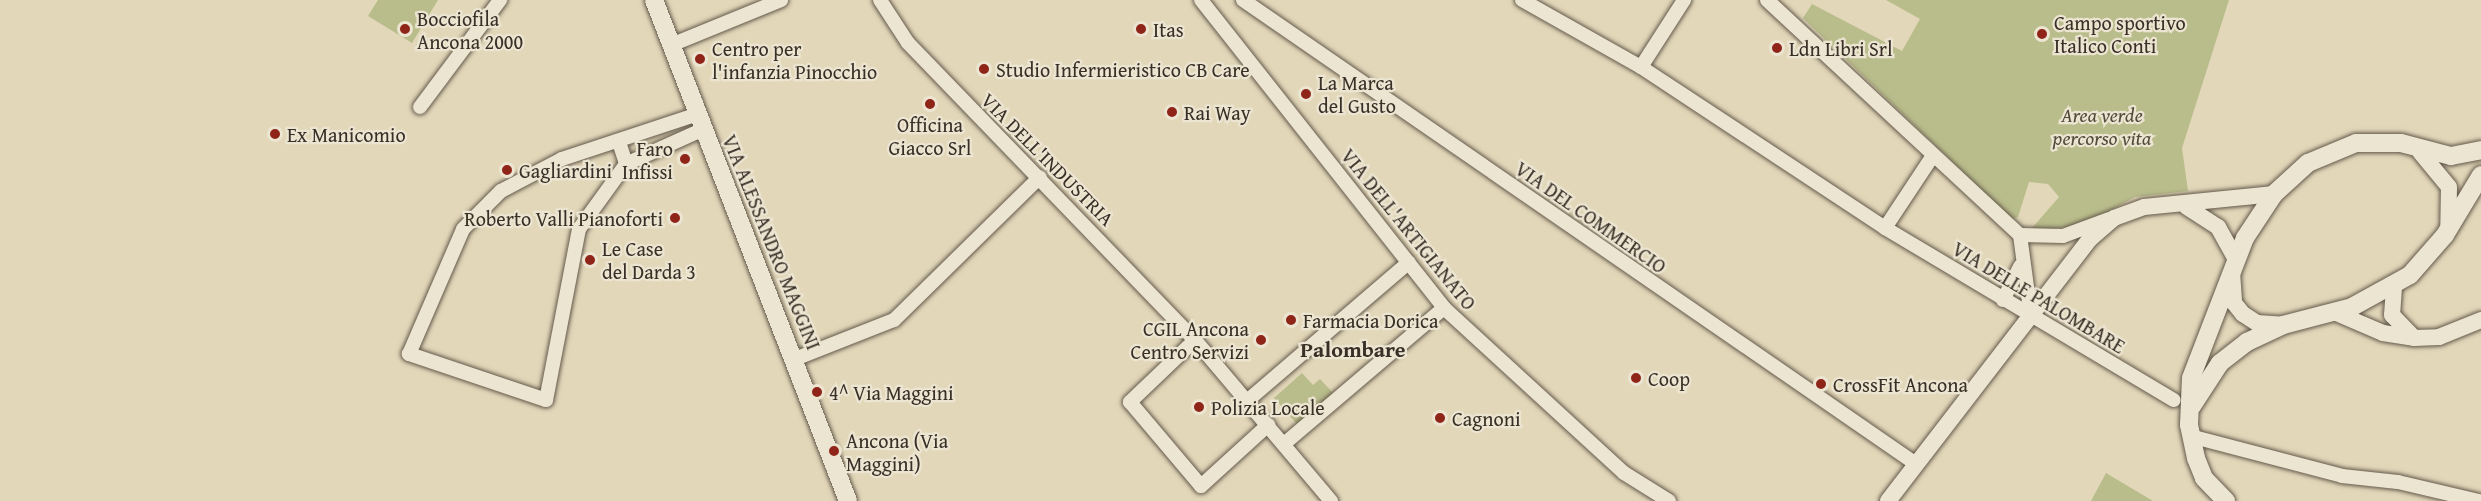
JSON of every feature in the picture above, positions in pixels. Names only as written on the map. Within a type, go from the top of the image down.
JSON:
[{"type":"main road","name":"VIA ALESSANDRO MAGGINI","points":[[654,0],[795,359],[848,501]]},
{"type":"main road","points":[[2226,501],[2204,478],[2190,436],[2189,413],[2198,353],[2234,265],[2274,194],[2308,163],[2347,146],[2378,142],[2420,152],[2451,156],[2481,150]]},
{"type":"main road","points":[[2189,413],[2211,375],[2231,352],[2283,325],[2334,312],[2394,287],[2445,236],[2481,175]]},
{"type":"street","points":[[420,107],[500,0]]},
{"type":"street","points":[[670,45],[781,0]]},
{"type":"street","name":"VIA DELL'INDUSTRIA","points":[[880,0],[908,43],[1040,177],[1195,340],[1331,501]]},
{"type":"street","name":"VIA DEL COMMERCIO","points":[[1244,0],[1916,464]]},
{"type":"street","name":"VIA DELLE PALOMBARE","points":[[1522,0],[1641,67],[1885,228],[2174,400]]},
{"type":"street","points":[[1641,67],[1684,0]]},
{"type":"street","points":[[1767,0],[1932,157],[2020,235],[2063,236],[2144,207],[2187,207],[2274,194]]},
{"type":"street","name":"VIA DELL'ARTIGIANATO","points":[[1202,1],[1444,308],[1624,474],[1669,501]]},
{"type":"street","points":[[701,122],[626,164],[579,229],[546,400],[409,354],[471,222],[501,191],[562,159],[701,122]]},
{"type":"street","points":[[619,142],[626,164]]},
{"type":"street","points":[[2420,152],[2450,187],[2445,236]]},
{"type":"street","points":[[1885,228],[1932,157]]},
{"type":"street","points":[[795,359],[894,320],[1040,177]]},
{"type":"street","points":[[2187,207],[2218,227],[2234,265],[2234,303],[2243,314],[2258,322],[2283,325]]},
{"type":"street","points":[[1888,501],[2090,239],[2114,218]]},
{"type":"street","points":[[2020,235],[2020,266],[2031,316]]},
{"type":"street","points":[[1247,401],[1409,262]]},
{"type":"street","points":[[2003,300],[2020,266]]},
{"type":"street","points":[[2394,287],[2392,315],[2414,338]]},
{"type":"street","points":[[1284,444],[1444,308]]},
{"type":"street","points":[[2334,312],[2383,333],[2414,338],[2439,337],[2481,320]]},
{"type":"street","points":[[1195,340],[1130,402],[1201,486],[1268,425]]},
{"type":"street","points":[[2190,436],[2342,476],[2398,482],[2479,501]]},
{"type":"green space","name":"Bocciofila Ancona 2000","points":[[378,0],[438,0],[412,43],[368,16]]},
{"type":"green space","name":"Area verde percorso vita","points":[[1886,0],[2229,0],[2182,148],[2188,191],[2135,197],[2085,224],[2045,230],[2032,228],[2059,197],[2048,184],[2029,182],[2018,217],[2012,219],[1803,18],[1812,4],[1902,51],[1920,19]]},
{"type":"green space","points":[[1302,373],[1313,385],[1320,379],[1333,393],[1297,424],[1274,398]]},
{"type":"green space","points":[[2106,473],[2153,501],[2091,501]]},
{"type":"place","name":"Bocciofila Ancona 2000","points":[[405,29]]},
{"type":"place","name":"Itas","points":[[1141,29]]},
{"type":"place","name":"Campo sportivo Italico Conti","points":[[2042,34]]},
{"type":"place","name":"Ldn Libri Srl","points":[[1777,48]]},
{"type":"place","name":"Centro per l'infanzia Pinocchio","points":[[700,59]]},
{"type":"place","name":"Studio Infermieristico CB Care","points":[[984,69]]},
{"type":"place","name":"La Marca del Gusto","points":[[1306,94]]},
{"type":"place","name":"Officina Giacco Srl","points":[[930,104]]},
{"type":"place","name":"Rai Way","points":[[1172,112]]},
{"type":"place","name":"Ex Manicomio","points":[[275,134]]},
{"type":"place","name":"Faro Infissi","points":[[685,159]]},
{"type":"place","name":"Gagliardini","points":[[507,170]]},
{"type":"place","name":"Roberto Valli Pianoforti","points":[[675,218]]},
{"type":"place","name":"Le Case del Darda 3","points":[[590,260]]},
{"type":"place","name":"Farmacia Dorica","points":[[1291,320]]},
{"type":"place","name":"CGIL Ancona Centro Servizi","points":[[1261,340]]},
{"type":"place","name":"Coop","points":[[1636,378]]},
{"type":"place","name":"CrossFit Ancona","points":[[1821,384]]},
{"type":"place","name":"4^ Via Maggini","points":[[817,392]]},
{"type":"place","name":"Polizia Locale","points":[[1199,407]]},
{"type":"place","name":"Cagnoni","points":[[1440,418]]},
{"type":"place","name":"Ancona (Via Maggini)","points":[[834,451]]},
{"type":"district","name":"Palombare","points":[[1353,350]]}]
